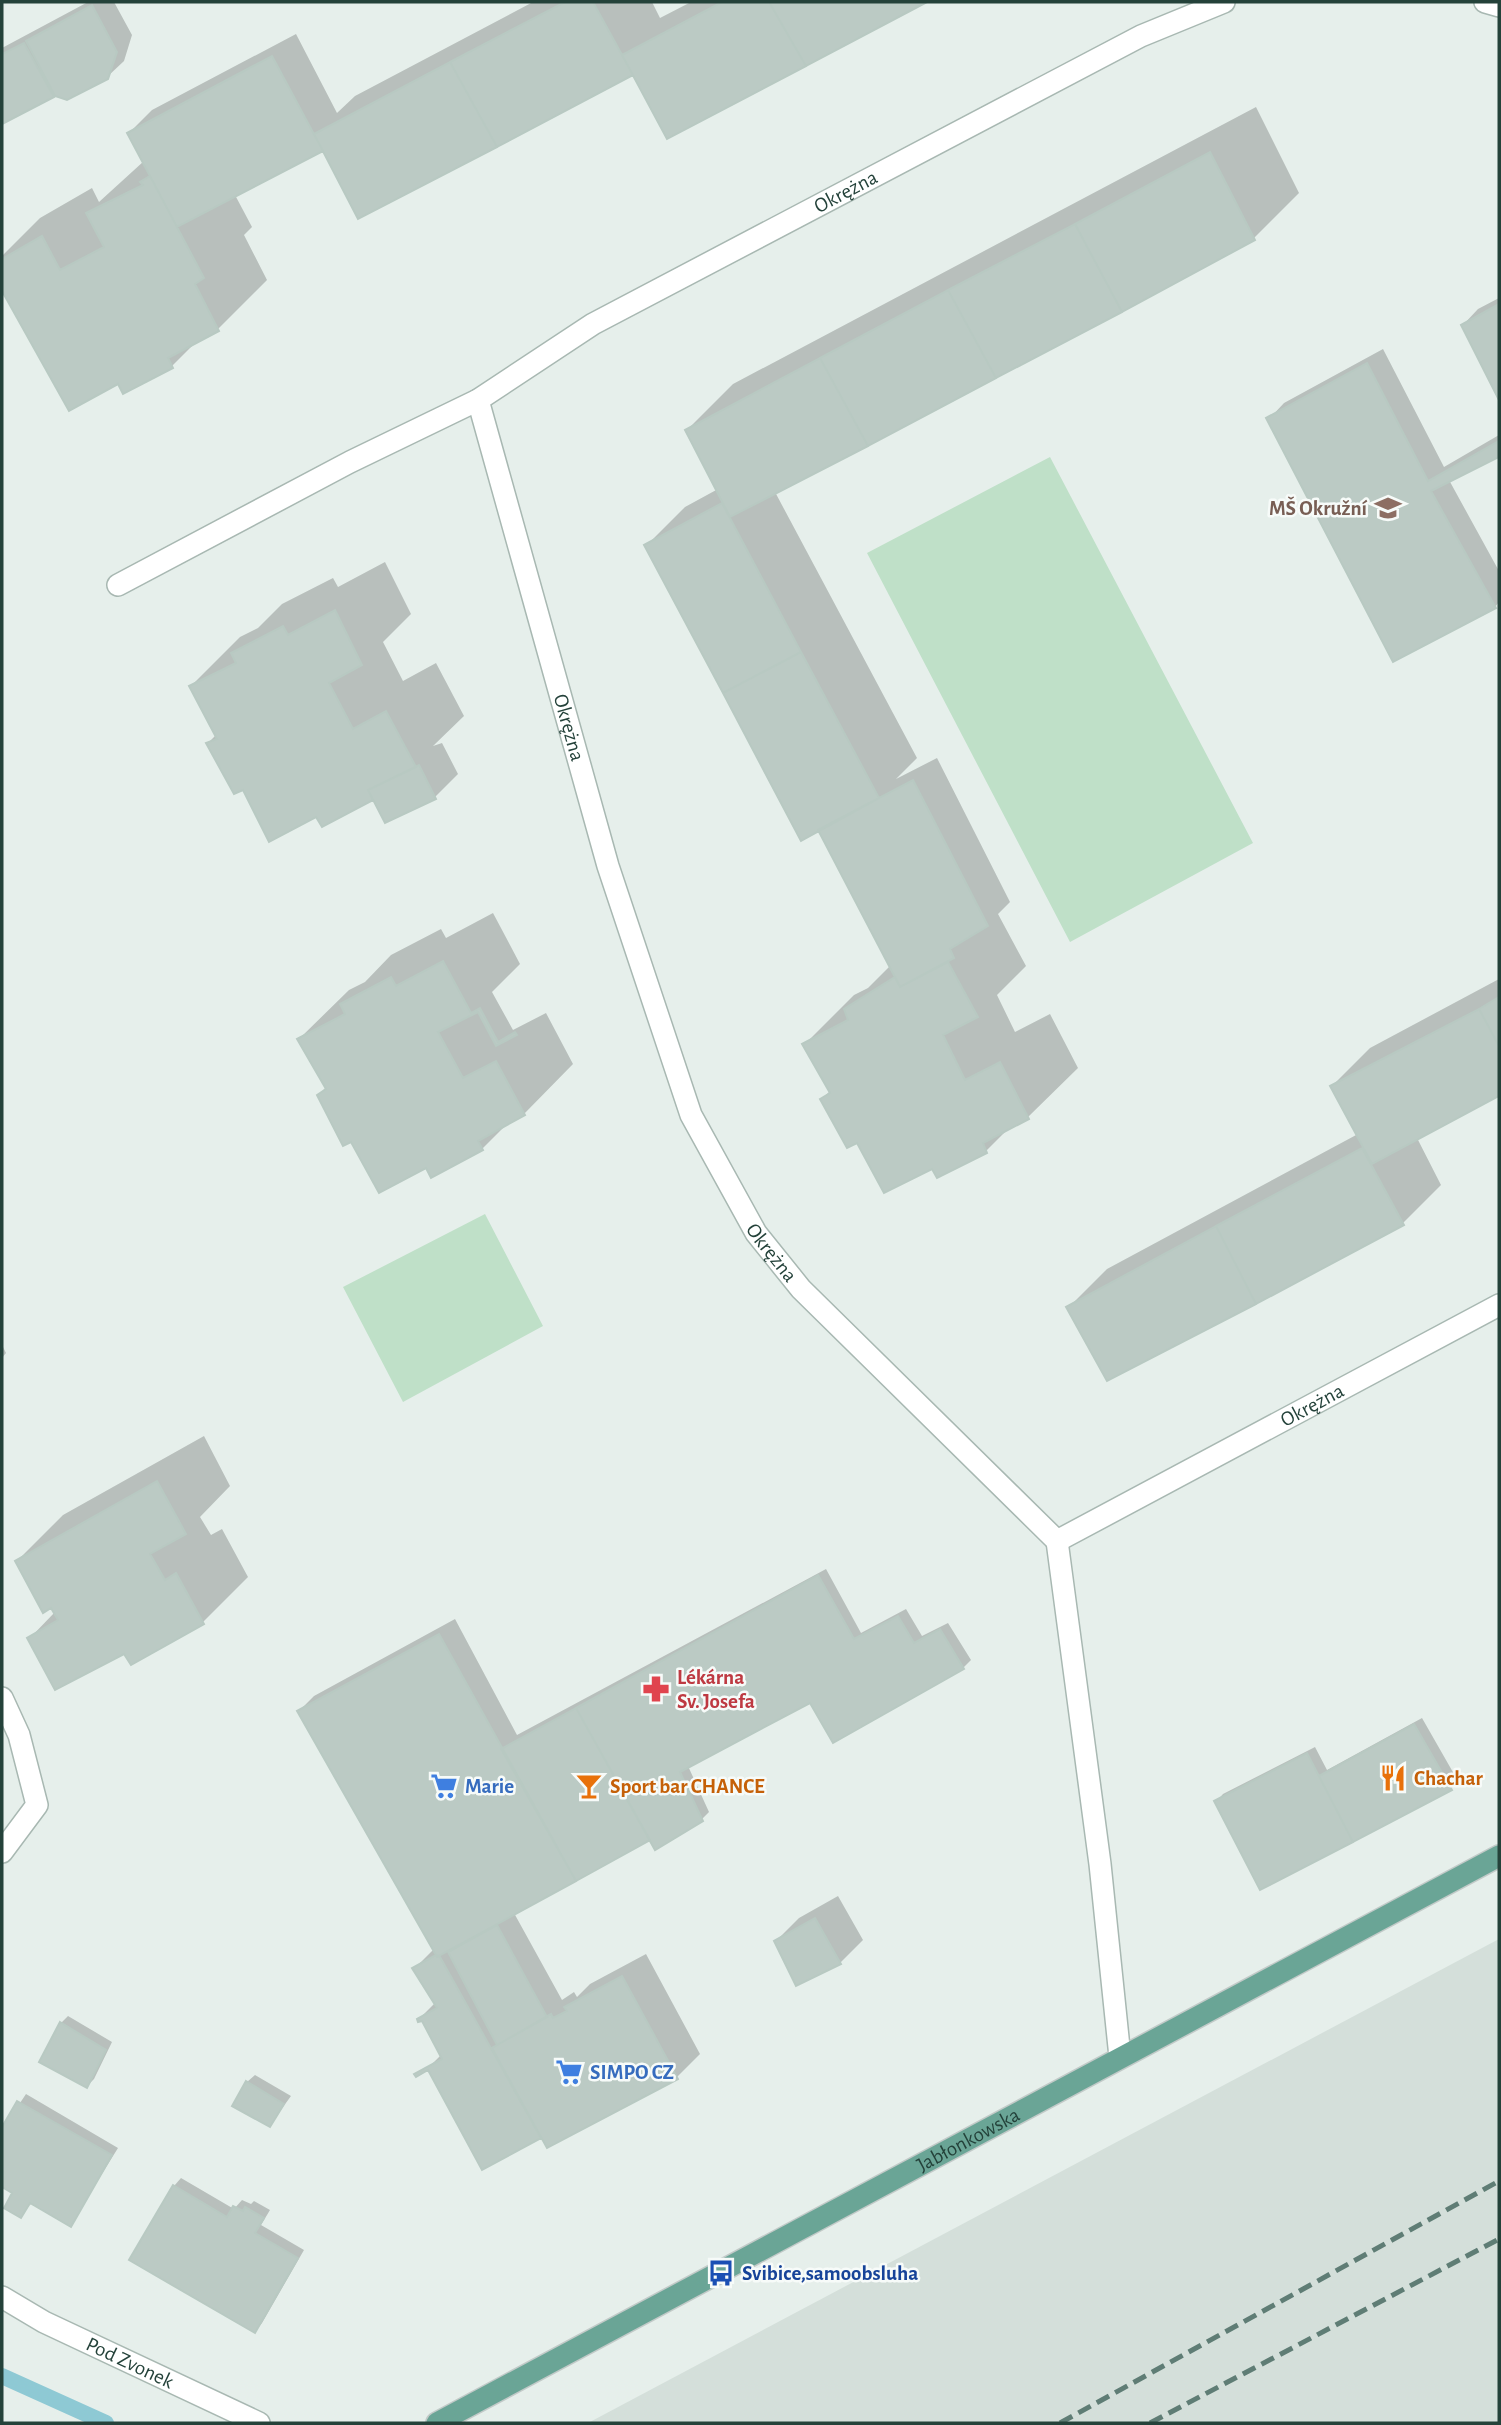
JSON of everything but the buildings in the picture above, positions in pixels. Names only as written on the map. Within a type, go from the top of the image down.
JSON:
[{"type":"main road","name":"Jabłonkowska","points":[[437,2423],[1499,1856]]},
{"type":"street","name":"Okrężna","points":[[118,585],[350,462],[478,400],[593,324],[1141,36],[1224,2]]},
{"type":"street","points":[[1485,2],[1499,6]]},
{"type":"street","name":"Okrężna","points":[[478,400],[608,866],[691,1115],[756,1233],[801,1289],[1057,1541],[1499,1305]]},
{"type":"street","points":[[1057,1541],[1100,1864],[1120,2057]]},
{"type":"street","points":[[2,1698],[19,1735],[37,1805],[2,1852]]},
{"type":"street","name":"Pod Zvonek","points":[[2,2297],[44,2322],[259,2423]]},
{"type":"shaded area","points":[[1499,1939],[1499,2423],[588,2423]]},
{"type":"green space","points":[[1050,457],[1253,843],[1070,942],[867,553]]},
{"type":"green space","points":[[485,1214],[543,1326],[403,1402],[343,1287]]},
{"type":"waterway","points":[[2,2376],[106,2423]]},
{"type":"railway","points":[[1060,2423],[1499,2181]]},
{"type":"railway","points":[[1150,2423],[1499,2239]]},
{"type":"place","name":"MŠ Okružní","points":[[1388,508]]},
{"type":"place","name":"Lékárna Sv. Josefa","points":[[656,1689]]},
{"type":"place","name":"Chachar","points":[[1393,1778]]},
{"type":"place","name":"Marie","points":[[444,1786]]},
{"type":"place","name":"Sport bar CHANCE","points":[[589,1786]]},
{"type":"place","name":"SIMPO CZ","points":[[569,2072]]},
{"type":"place","name":"Svibice,samoobsluha","points":[[721,2273]]}]
